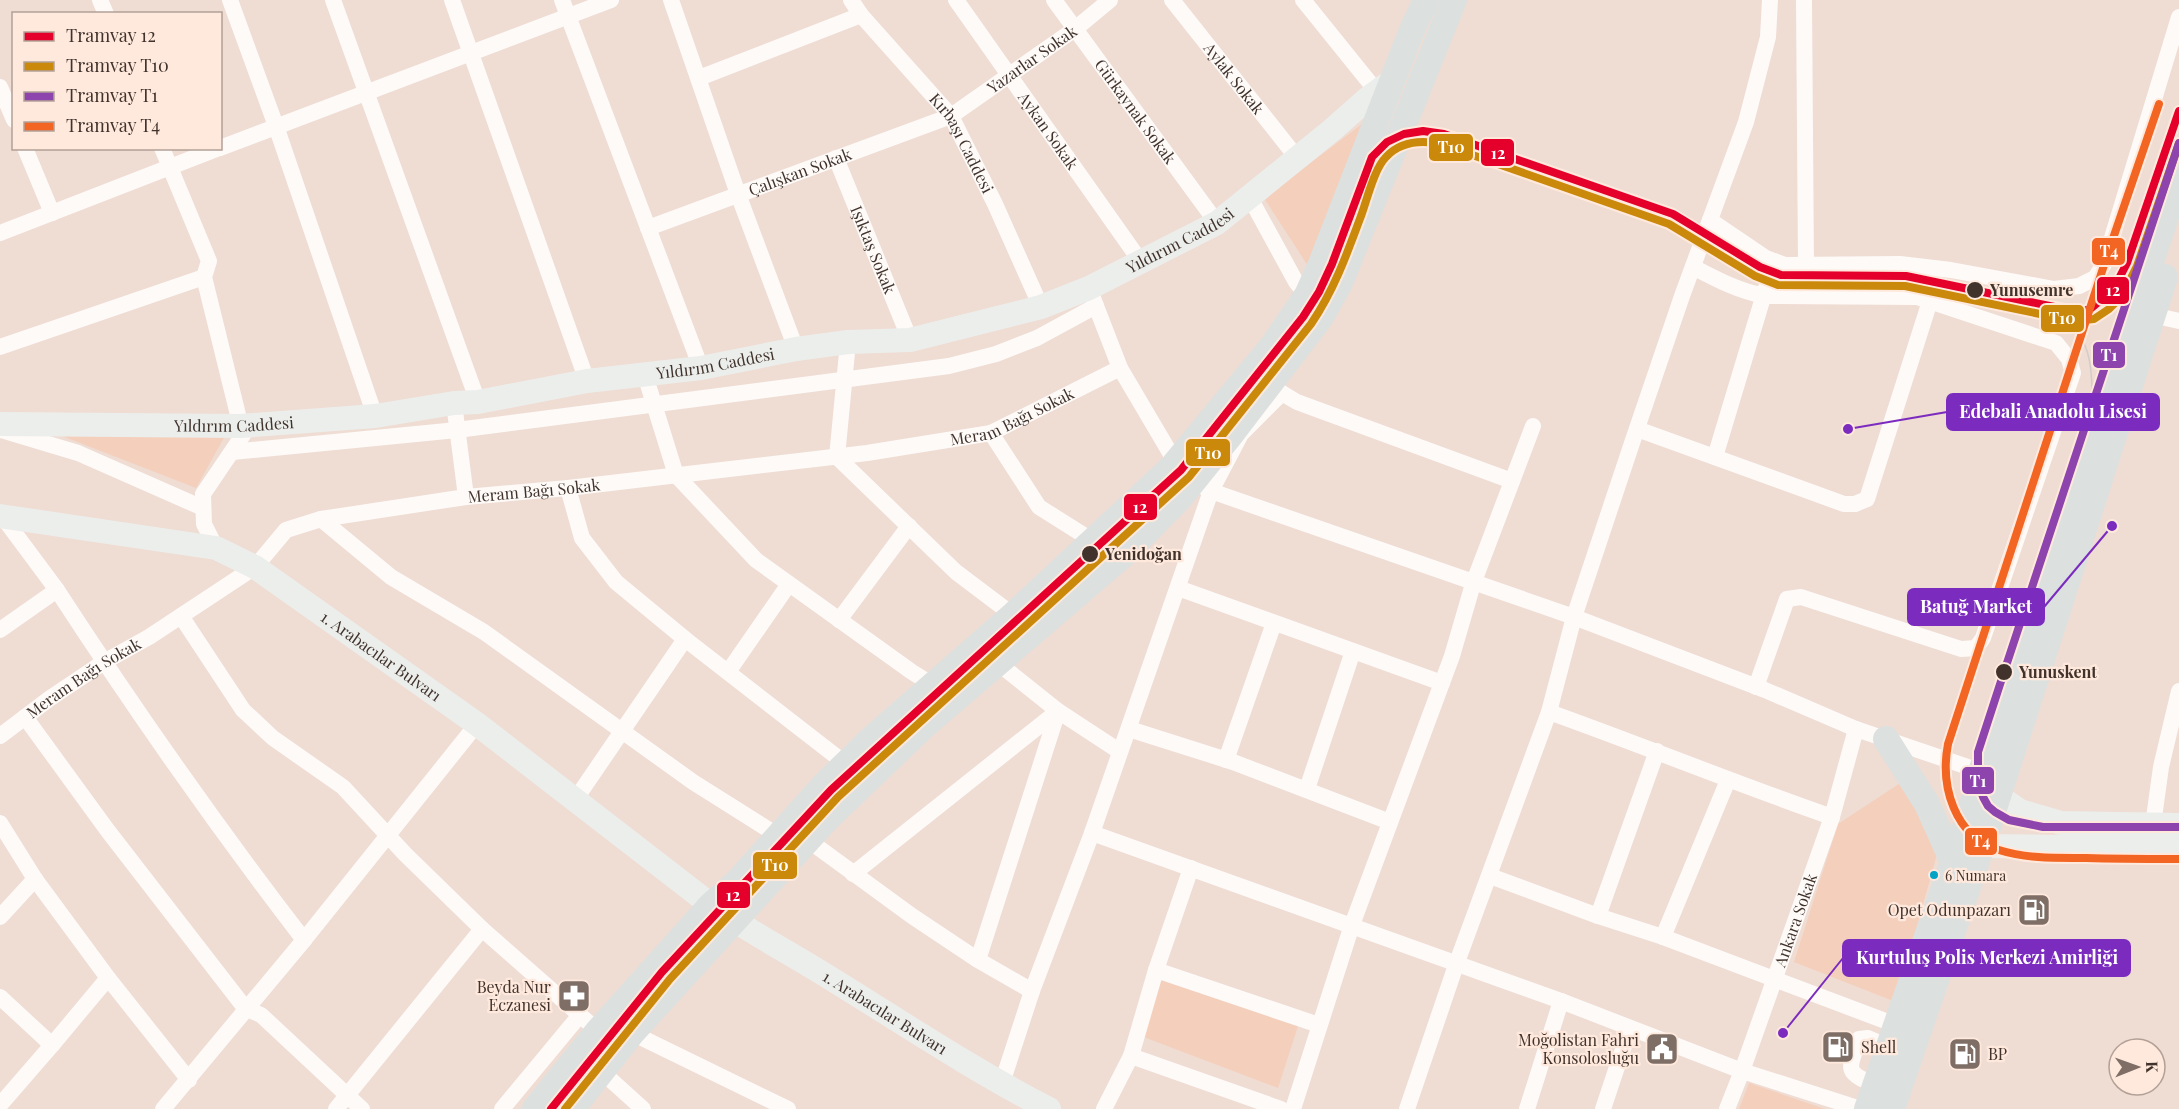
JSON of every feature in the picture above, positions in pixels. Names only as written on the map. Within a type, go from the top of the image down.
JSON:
[{"type":"main road","points":[[535,1109],[589,1023],[808,840],[923,727],[1127,552],[1188,476],[1307,295],[1322,264],[1360,160],[1378,89],[1412,30],[1426,0]]},
{"type":"main road","points":[[573,1109],[729,907],[777,835],[846,764],[1093,541],[1188,476],[1275,389],[1322,317],[1340,283],[1454,0]]},
{"type":"main road","name":"Yıldırım Caddesi","points":[[1378,89],[1431,42],[1443,25]]},
{"type":"main road","points":[[1867,1109],[1969,816],[1981,772],[2179,178]]},
{"type":"main road","points":[[1892,1109],[1982,846],[2179,232]]},
{"type":"main road","points":[[1886,739],[1927,804],[1953,861]]},
{"type":"street","points":[[230,0],[276,126],[375,416]]},
{"type":"street","points":[[333,0],[478,402]]},
{"type":"street","points":[[452,0],[587,381]]},
{"type":"street","points":[[222,147],[471,52],[565,8],[611,0]]},
{"type":"street","points":[[671,0],[738,194],[796,349]]},
{"type":"street","name":"Aykan Sokak","points":[[956,0],[1142,262]]},
{"type":"street","name":"Gürkaynak Sokak","points":[[1054,0],[1217,223]]},
{"type":"street","name":"Yazarlar Sokak","points":[[951,116],[1074,29],[1110,0]]},
{"type":"street","name":"Aylak Sokak","points":[[1172,0],[1298,159]]},
{"type":"street","points":[[1303,0],[1378,89]]},
{"type":"street","points":[[1407,1109],[1456,965],[1549,712],[1574,618],[1637,429],[1746,122],[1767,37],[1770,0]]},
{"type":"street","points":[[1804,0],[1806,264]]},
{"type":"street","points":[[699,78],[854,4]]},
{"type":"street","name":"Kırbaşı Caddesi","points":[[854,4],[951,116],[995,204],[1041,306]]},
{"type":"street","points":[[565,8],[701,368]]},
{"type":"street","points":[[1710,220],[1766,258],[1785,265],[1900,264],[1951,270],[2054,289],[2079,286],[2095,278],[2104,264],[2179,17]]},
{"type":"street","points":[[0,87],[12,115]]},
{"type":"street","name":"Yıldırım Caddesi","points":[[0,424],[241,426],[375,416],[454,403],[478,402],[587,381],[701,368],[796,349],[848,342],[910,340],[1041,306],[1092,297],[1142,262],[1217,223],[1298,159],[1378,89]]},
{"type":"street","name":"Çalışkan Sokak","points":[[648,228],[951,116]]},
{"type":"street","points":[[27,150],[52,213]]},
{"type":"street","points":[[163,150],[209,261],[204,277],[243,435],[203,494],[204,524],[216,548]]},
{"type":"street","points":[[0,232],[215,150]]},
{"type":"street","name":"Işıktaş Sokak","points":[[836,158],[910,340]]},
{"type":"street","points":[[1249,196],[1296,282],[1307,295]]},
{"type":"street","points":[[1715,457],[1774,261]]},
{"type":"street","points":[[1693,267],[1739,289],[1765,296],[1917,297],[2056,343],[2069,359],[2073,373],[1983,638],[1976,648],[1960,649],[1801,597],[1787,599],[1756,687]]},
{"type":"street","points":[[0,346],[204,277]]},
{"type":"street","points":[[232,452],[457,430],[923,371],[975,360],[1037,338],[1092,297],[1120,368],[1188,476],[1473,584],[1574,618],[1756,687],[1856,729],[1981,772],[1998,796],[2020,811],[2061,823],[2179,825]]},
{"type":"street","points":[[1637,429],[1844,504],[1856,504],[1868,499],[1930,301]]},
{"type":"street","points":[[2152,315],[2179,321]]},
{"type":"street","points":[[848,342],[837,457],[956,572],[1013,615]]},
{"type":"street","name":"Meram Bağı Sokak","points":[[0,736],[104,662],[149,637],[255,567],[286,530],[321,519],[466,497],[568,488],[837,457],[991,432],[1120,368]]},
{"type":"street","points":[[645,375],[676,476],[756,560],[933,686]]},
{"type":"street","points":[[1275,389],[1296,402],[1512,481]]},
{"type":"street","points":[[454,403],[466,497]]},
{"type":"street","points":[[1293,1109],[1352,925],[1442,683],[1473,584],[1533,426]]},
{"type":"street","points":[[0,430],[78,453],[204,508]]},
{"type":"street","points":[[991,432],[1039,507],[1093,541]]},
{"type":"street","points":[[1011,1095],[1032,991],[1092,833],[1178,588],[1188,476]]},
{"type":"street","points":[[568,488],[582,538],[616,582],[685,639],[846,764]]},
{"type":"street","points":[[1,516],[57,590],[104,662],[245,864],[304,940]]},
{"type":"street","name":"1. Arabacılar Bulvarı","points":[[1,516],[216,548],[255,567],[477,724],[575,800],[817,970],[1011,1095],[1049,1109]]},
{"type":"street","points":[[321,519],[391,577],[484,632],[693,782],[777,835]]},
{"type":"street","points":[[839,620],[909,526]]},
{"type":"street","points":[[728,672],[789,584]]},
{"type":"street","points":[[1178,588],[1442,683]]},
{"type":"street","points":[[0,630],[57,590]]},
{"type":"street","points":[[181,616],[243,710],[273,738],[343,787],[388,836],[482,929],[589,1023],[501,1109]]},
{"type":"street","points":[[1226,760],[1274,623]]},
{"type":"street","points":[[575,800],[685,639]]},
{"type":"street","points":[[1307,789],[1353,651]]},
{"type":"street","points":[[998,663],[1058,711],[1119,751]]},
{"type":"street","points":[[2153,825],[2161,767],[2179,691]]},
{"type":"street","points":[[853,874],[1058,711]]},
{"type":"street","points":[[978,960],[1058,711]]},
{"type":"street","points":[[1549,712],[1832,817]]},
{"type":"street","points":[[26,717],[108,831],[245,1008],[261,1015],[341,1102],[362,1109]]},
{"type":"street","points":[[163,1109],[304,940],[477,724]]},
{"type":"street","points":[[1129,729],[1226,760],[1390,822]]},
{"type":"street","name":"Ankara Sokak","points":[[1727,1109],[1832,817],[1856,729]]},
{"type":"street","points":[[1598,916],[1657,751]]},
{"type":"street","points":[[1663,937],[1728,780]]},
{"type":"street","points":[[1969,816],[1982,846],[2179,848]]},
{"type":"street","points":[[0,823],[35,879],[108,978],[189,1080]]},
{"type":"street","points":[[1092,833],[1561,1001],[1742,1071],[1861,1109]]},
{"type":"street","points":[[808,840],[853,874],[978,960],[1032,991]]},
{"type":"street","points":[[1104,1109],[1131,1056],[1156,970],[1191,868]]},
{"type":"street","points":[[1490,876],[1775,979],[1892,1036]]},
{"type":"street","points":[[0,917],[35,879]]},
{"type":"street","points":[[341,1102],[482,929]]},
{"type":"street","points":[[1156,970],[1319,1025]]},
{"type":"street","points":[[0,1105],[108,978]]},
{"type":"street","points":[[0,997],[52,1045]]},
{"type":"street","points":[[1527,1109],[1561,1001]]},
{"type":"street","points":[[1603,1109],[1630,1028]]},
{"type":"street","points":[[632,1033],[755,1103],[773,1109]]},
{"type":"street","points":[[1131,1056],[1281,1109]]},
{"type":"street","points":[[601,1071],[643,1109]]},
{"type":"street","points":[[755,1103],[788,1109]]},
{"type":"shaded area","points":[[1366,121],[1312,272],[1264,198]]},
{"type":"shaded area","points":[[57,434],[226,434],[196,488]]},
{"type":"shaded area","points":[[1905,780],[1942,836],[1896,1002],[1794,962],[1838,824]]},
{"type":"shaded area","points":[[1158,979],[1298,1026],[1278,1088],[1141,1036]]},
{"type":"shaded area","points":[[1749,1083],[1825,1109],[1739,1109]]},
{"type":"tram line","name":"T4","points":[[2159,104],[1948,744],[1946,776],[1954,808],[1961,821],[1984,843],[1999,850],[2042,857],[2179,859]]},
{"type":"tram line","name":"12","points":[[551,1109],[662,972],[831,790],[1181,470],[1303,317],[1319,292],[1332,264],[1372,157],[1387,142],[1404,134],[1423,131],[1444,134],[1673,214],[1760,267],[1781,275],[1906,276],[2074,311],[2089,310],[2113,290],[2127,263],[2179,111]]},
{"type":"tram line","name":"T10","points":[[565,1109],[670,979],[838,797],[1189,477],[1311,324],[1345,258],[1378,169],[1386,157],[1398,148],[1419,142],[1441,144],[1669,224],[1755,276],[1778,285],[1905,286],[2074,321],[2094,319],[2122,296],[2137,266],[2179,143]]},
{"type":"tram line","name":"T1","points":[[2179,143],[1978,752],[1978,783],[1983,797],[1988,806],[2009,820],[2043,827],[2179,827]]},
{"type":"tram line","points":[[2043,306],[2064,317],[2079,333],[2090,362],[2092,394]]},
{"type":"place","name":"Yunusemre","points":[[1975,290]]},
{"type":"place","name":"Edebali Anadolu Lisesi","points":[[1848,429]]},
{"type":"place","name":"Batuğ Market","points":[[2112,526]]},
{"type":"place","name":"Yenidoğan","points":[[1090,554]]},
{"type":"place","name":"Yunuskent","points":[[2004,672]]},
{"type":"place","name":"6 Numara","points":[[1934,875]]},
{"type":"place","name":"Opet Odunpazarı","points":[[2034,910]]},
{"type":"place","name":"Beyda Nur Eczanesi","points":[[574,996]]},
{"type":"place","name":"Kurtuluş Polis Merkezi Amirliği","points":[[1783,1033]]},
{"type":"place","name":"Shell","points":[[1838,1047]]},
{"type":"place","name":"Moğolistan Fahri Konsolosluğu","points":[[1662,1049]]},
{"type":"place","name":"BP","points":[[1965,1054]]}]
